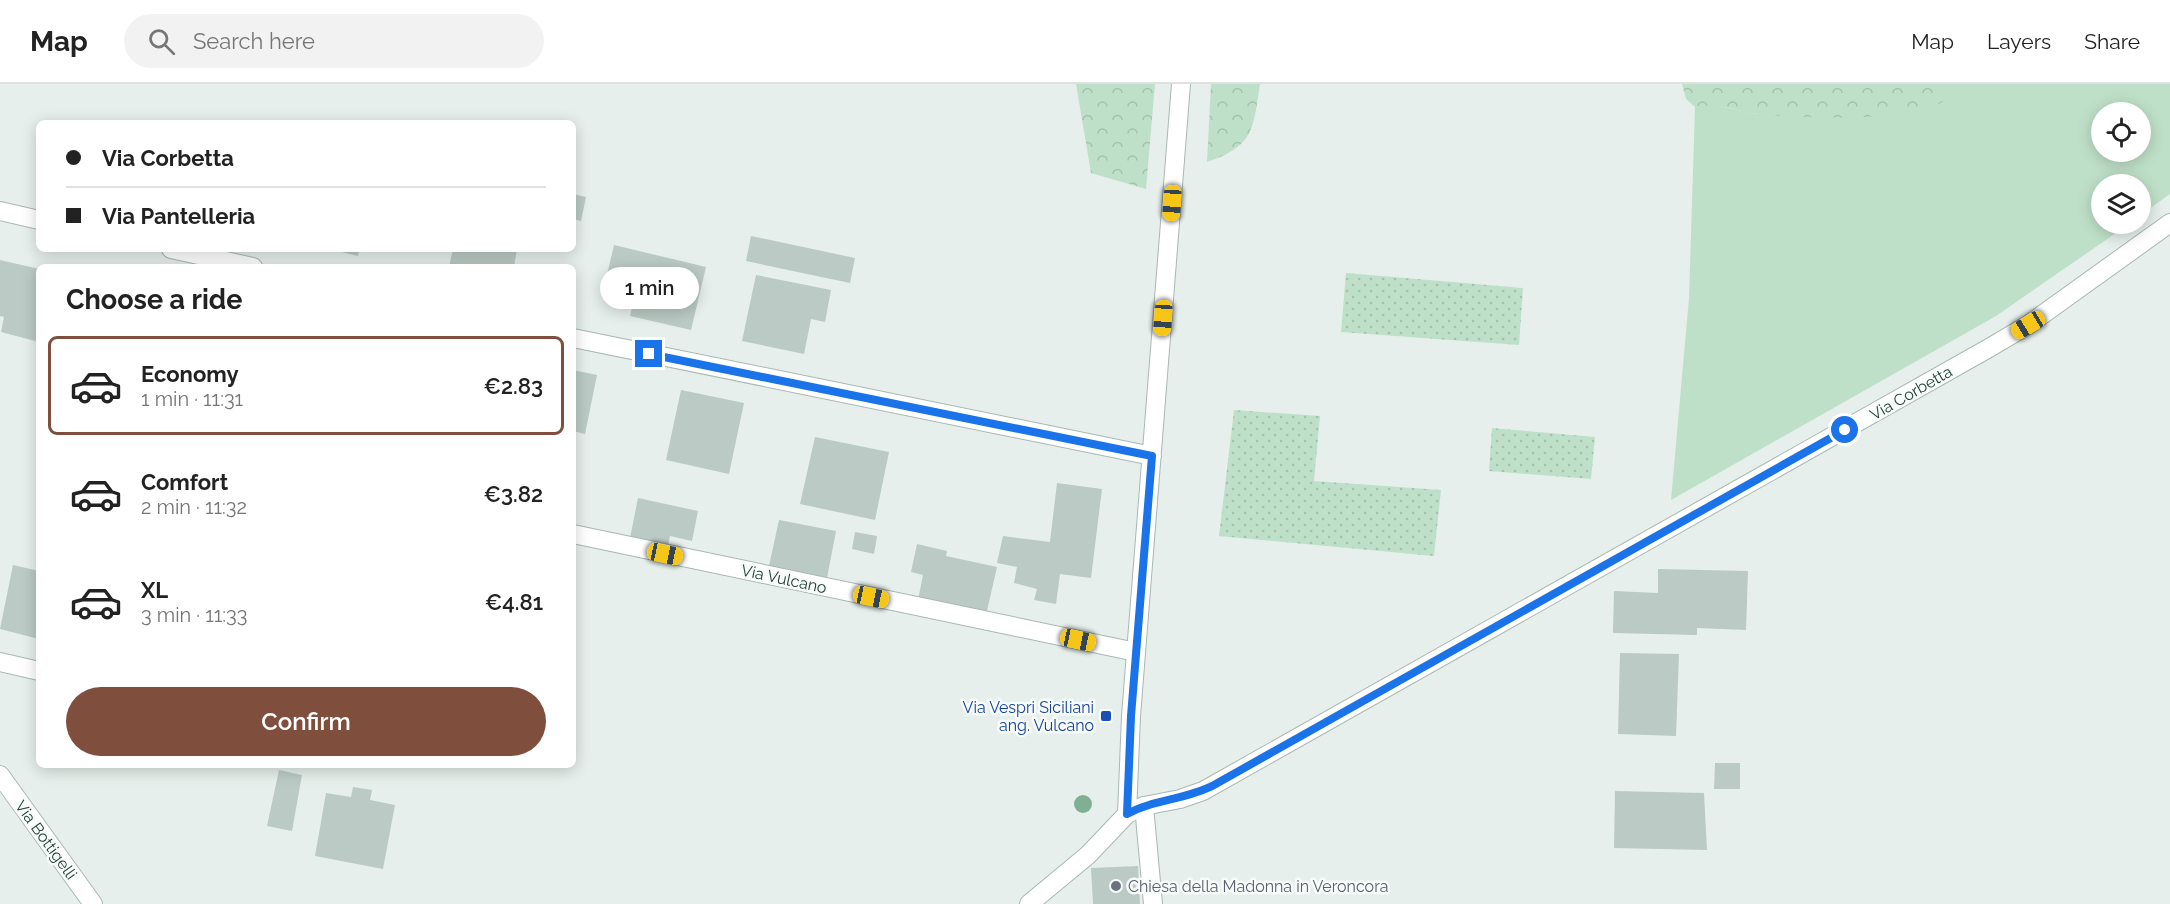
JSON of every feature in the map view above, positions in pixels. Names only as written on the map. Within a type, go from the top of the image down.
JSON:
[{"type":"street","points":[[1029,904],[1096,848],[1127,814],[1136,652],[1181,84]]},
{"type":"street","points":[[0,211],[36,219]]},
{"type":"street","name":"Via Corbetta","points":[[1127,814],[1144,806],[1187,797],[1214,785],[1989,348],[2037,319],[2170,223]]},
{"type":"street","points":[[185,252],[239,264]]},
{"type":"street","points":[[576,339],[1152,456]]},
{"type":"street","name":"Via Vulcano","points":[[576,535],[1136,652]]},
{"type":"street","points":[[0,662],[36,670]]},
{"type":"street","name":"Via Bottigelli","points":[[0,775],[93,904]]},
{"type":"street","points":[[1144,806],[1153,904]]},
{"type":"green space","points":[[1076,84],[1155,84],[1146,189],[1091,173]]},
{"type":"green space","points":[[1211,84],[1260,84],[1253,125],[1243,142],[1234,150],[1207,162]]},
{"type":"green space","points":[[1682,84],[1926,84],[1943,88],[1948,98],[1933,106],[1886,116],[1800,117],[1758,114],[1719,106],[1695,107],[1686,99]]},
{"type":"green space","points":[[1926,84],[2170,84],[2170,194],[2151,208],[2151,174],[2091,174],[2091,234],[2115,234],[1996,316],[1671,500],[1689,298],[1695,107],[1710,104],[1757,114]]},
{"type":"green space","points":[[1346,273],[1523,288],[1519,345],[1341,332]]},
{"type":"green space","points":[[1234,410],[1320,416],[1314,481],[1441,490],[1434,556],[1219,536]]},
{"type":"green space","points":[[1492,428],[1595,437],[1591,479],[1489,471]]},
{"type":"building","points":[[576,195],[586,197],[581,221],[576,220]]},
{"type":"building","points":[[751,236],[855,258],[850,283],[746,261]]},
{"type":"building","points":[[614,245],[706,267],[691,330],[630,316],[637,286],[606,279]]},
{"type":"building","points":[[341,252],[359,252],[358,256]]},
{"type":"building","points":[[452,252],[516,252],[514,264],[450,264]]},
{"type":"building","points":[[0,260],[36,268],[36,341],[1,332],[4,317],[0,316]]},
{"type":"building","points":[[756,275],[831,290],[825,322],[811,319],[804,354],[742,341]]},
{"type":"building","points":[[576,371],[597,375],[585,434],[576,432]]},
{"type":"building","points":[[681,390],[744,403],[729,474],[666,460]]},
{"type":"building","points":[[815,437],[889,452],[875,520],[800,504]]},
{"type":"building","points":[[1057,483],[1102,489],[1091,578],[1060,574],[1056,604],[1034,600],[1037,589],[1014,583],[1017,567],[997,563],[1003,536],[1050,542]]},
{"type":"building","points":[[638,498],[698,511],[692,541],[670,536],[668,546],[630,538]]},
{"type":"building","points":[[779,520],[836,531],[827,578],[769,566]]},
{"type":"building","points":[[855,532],[877,536],[874,554],[852,549]]},
{"type":"building","points":[[917,544],[947,551],[946,556],[997,567],[986,615],[918,600],[923,575],[911,572]]},
{"type":"building","points":[[13,565],[36,570],[36,638],[0,629]]},
{"type":"building","points":[[1658,569],[1748,571],[1746,630],[1697,628],[1697,635],[1613,633],[1614,591],[1658,593]]},
{"type":"building","points":[[1620,653],[1679,654],[1676,736],[1618,734]]},
{"type":"building","points":[[1715,763],[1740,763],[1740,789],[1714,789]]},
{"type":"building","points":[[279,770],[302,775],[292,831],[267,826]]},
{"type":"building","points":[[353,787],[372,790],[370,800],[395,805],[383,869],[315,856],[326,793],[351,797]]},
{"type":"building","points":[[1615,791],[1704,793],[1707,850],[1614,848]]},
{"type":"building","name":"Chiesa della Madonna in Veroncora","points":[[1138,866],[1140,904],[1093,904],[1091,868]]},
{"type":"place","name":"Via Vespri Siciliani ang. Vulcano","points":[[1106,716]]},
{"type":"place","name":"Chiesa della Madonna in Veroncora","points":[[1116,886]]},
{"type":"route","points":[[649,354],[1152,456],[1131,716],[1127,814],[1144,806],[1187,797],[1203,791],[1845,430]]}]
